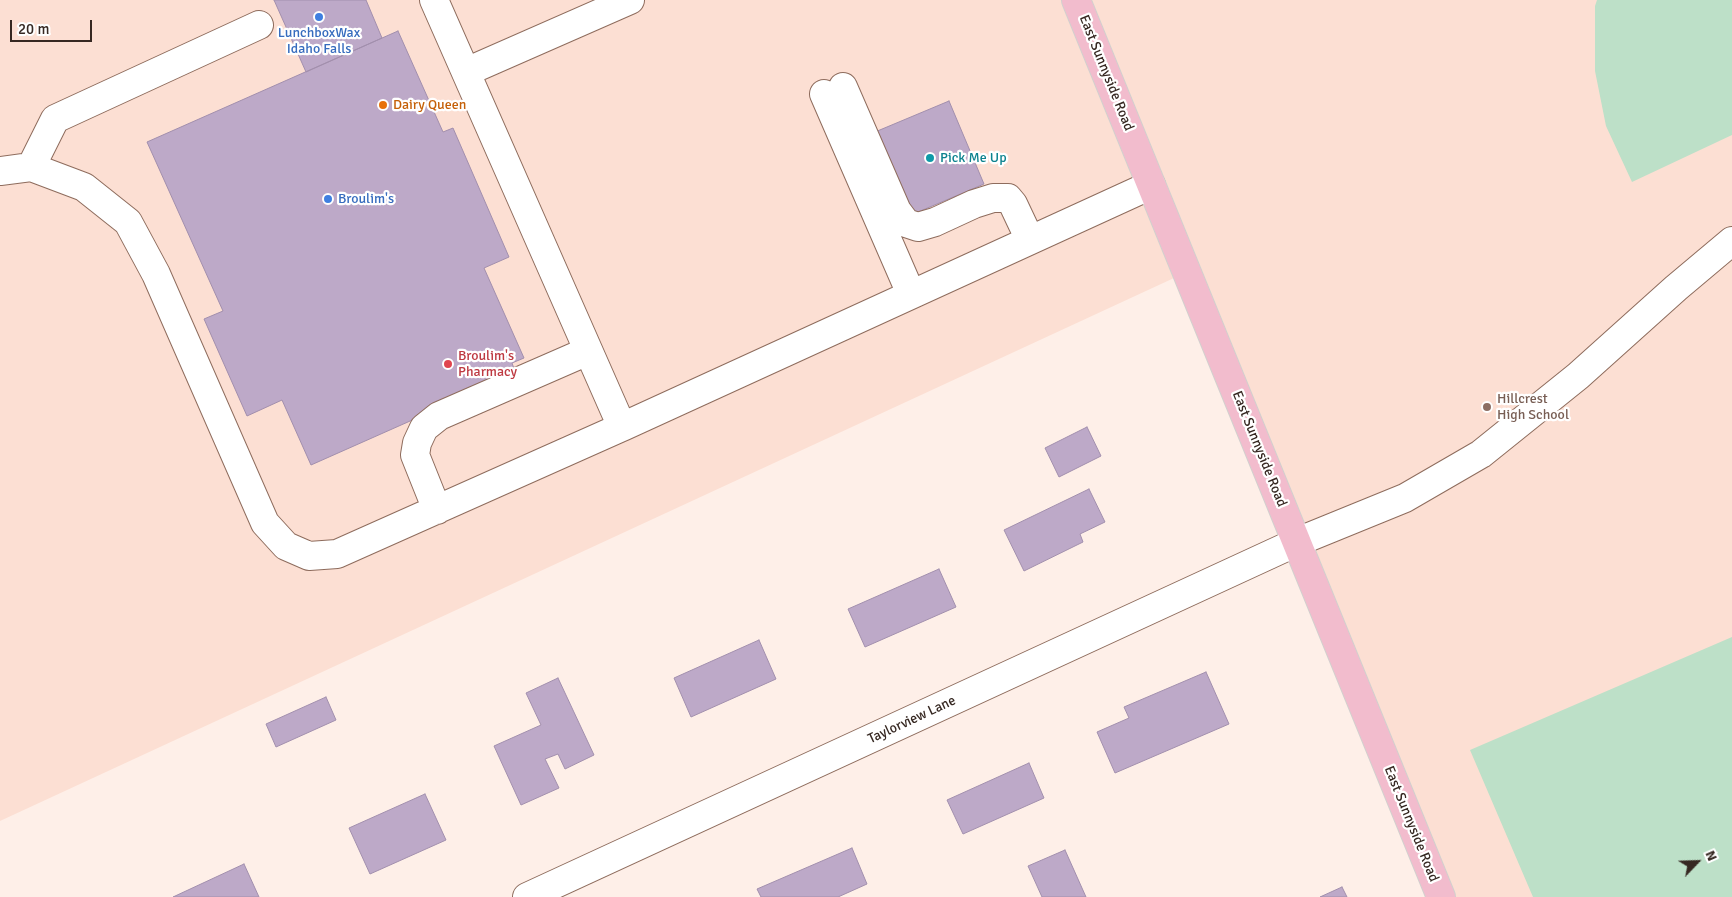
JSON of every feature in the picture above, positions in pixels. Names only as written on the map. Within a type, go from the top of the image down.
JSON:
[{"type":"main road","name":"East Sunnyside Road","points":[[1076,0],[1441,897]]},
{"type":"street","points":[[434,0],[622,427]]},
{"type":"street","points":[[466,72],[630,0]]},
{"type":"street","points":[[31,168],[55,119],[258,26]]},
{"type":"street","points":[[911,294],[833,90],[897,211],[906,224],[918,227],[935,222],[974,204],[993,198],[1008,198],[1013,204],[1030,240]]},
{"type":"street","points":[[0,171],[31,168],[84,187],[128,222],[156,274],[265,524],[286,546],[309,556],[337,554],[437,510],[1151,184]]},
{"type":"street","name":"Taylorview Lane","points":[[527,897],[1297,542],[1405,498],[1481,454],[1578,376],[1676,288],[1732,242]]},
{"type":"street","points":[[437,510],[415,455],[417,443],[424,428],[439,416],[588,351]]},
{"type":"shaded area","points":[[0,0],[1732,0],[1732,897],[1441,897],[1187,272],[0,821]]},
{"type":"green space","points":[[1597,0],[1732,0],[1732,135],[1632,182],[1606,126],[1595,71],[1595,6]]},
{"type":"green space","points":[[1732,637],[1732,897],[1533,897],[1470,750]]},
{"type":"building","points":[[274,0],[366,0],[382,38],[306,72]]},
{"type":"building","name":"Broulim's","points":[[398,31],[443,132],[453,128],[509,257],[484,268],[524,358],[512,363],[516,374],[311,465],[282,400],[247,416],[204,319],[223,311],[147,142]]},
{"type":"building","name":"Pick Me Up","points":[[949,101],[984,184],[911,215],[875,132]]},
{"type":"building","points":[[1087,427],[1101,456],[1059,477],[1045,448]]},
{"type":"building","points":[[1089,489],[1105,522],[1080,534],[1083,542],[1024,571],[1004,530]]},
{"type":"building","points":[[939,569],[956,607],[865,647],[848,609]]},
{"type":"building","points":[[759,640],[776,679],[691,717],[674,678]]},
{"type":"building","points":[[1206,672],[1229,724],[1115,773],[1097,732],[1129,718],[1124,707]]},
{"type":"building","points":[[558,678],[594,755],[565,769],[558,754],[545,759],[559,788],[521,805],[494,746],[541,725],[526,693]]},
{"type":"building","points":[[326,697],[336,720],[276,747],[266,724]]},
{"type":"building","points":[[1029,763],[1044,798],[963,834],[947,800]]},
{"type":"building","points":[[425,794],[446,840],[370,874],[349,828]]},
{"type":"building","points":[[852,848],[867,884],[838,897],[761,897],[757,889]]},
{"type":"building","points":[[1065,850],[1086,897],[1042,897],[1028,866]]},
{"type":"building","points":[[244,864],[259,897],[173,897]]},
{"type":"building","points":[[1342,887],[1347,897],[1320,897]]},
{"type":"place","name":"LunchboxWax Idaho Falls","points":[[319,17]]},
{"type":"place","name":"Dairy Queen","points":[[383,105]]},
{"type":"place","name":"Pick Me Up","points":[[930,158]]},
{"type":"place","name":"Broulim's","points":[[328,199]]},
{"type":"place","name":"Broulim's Pharmacy","points":[[448,364]]},
{"type":"place","name":"Hillcrest High School","points":[[1487,407]]}]
